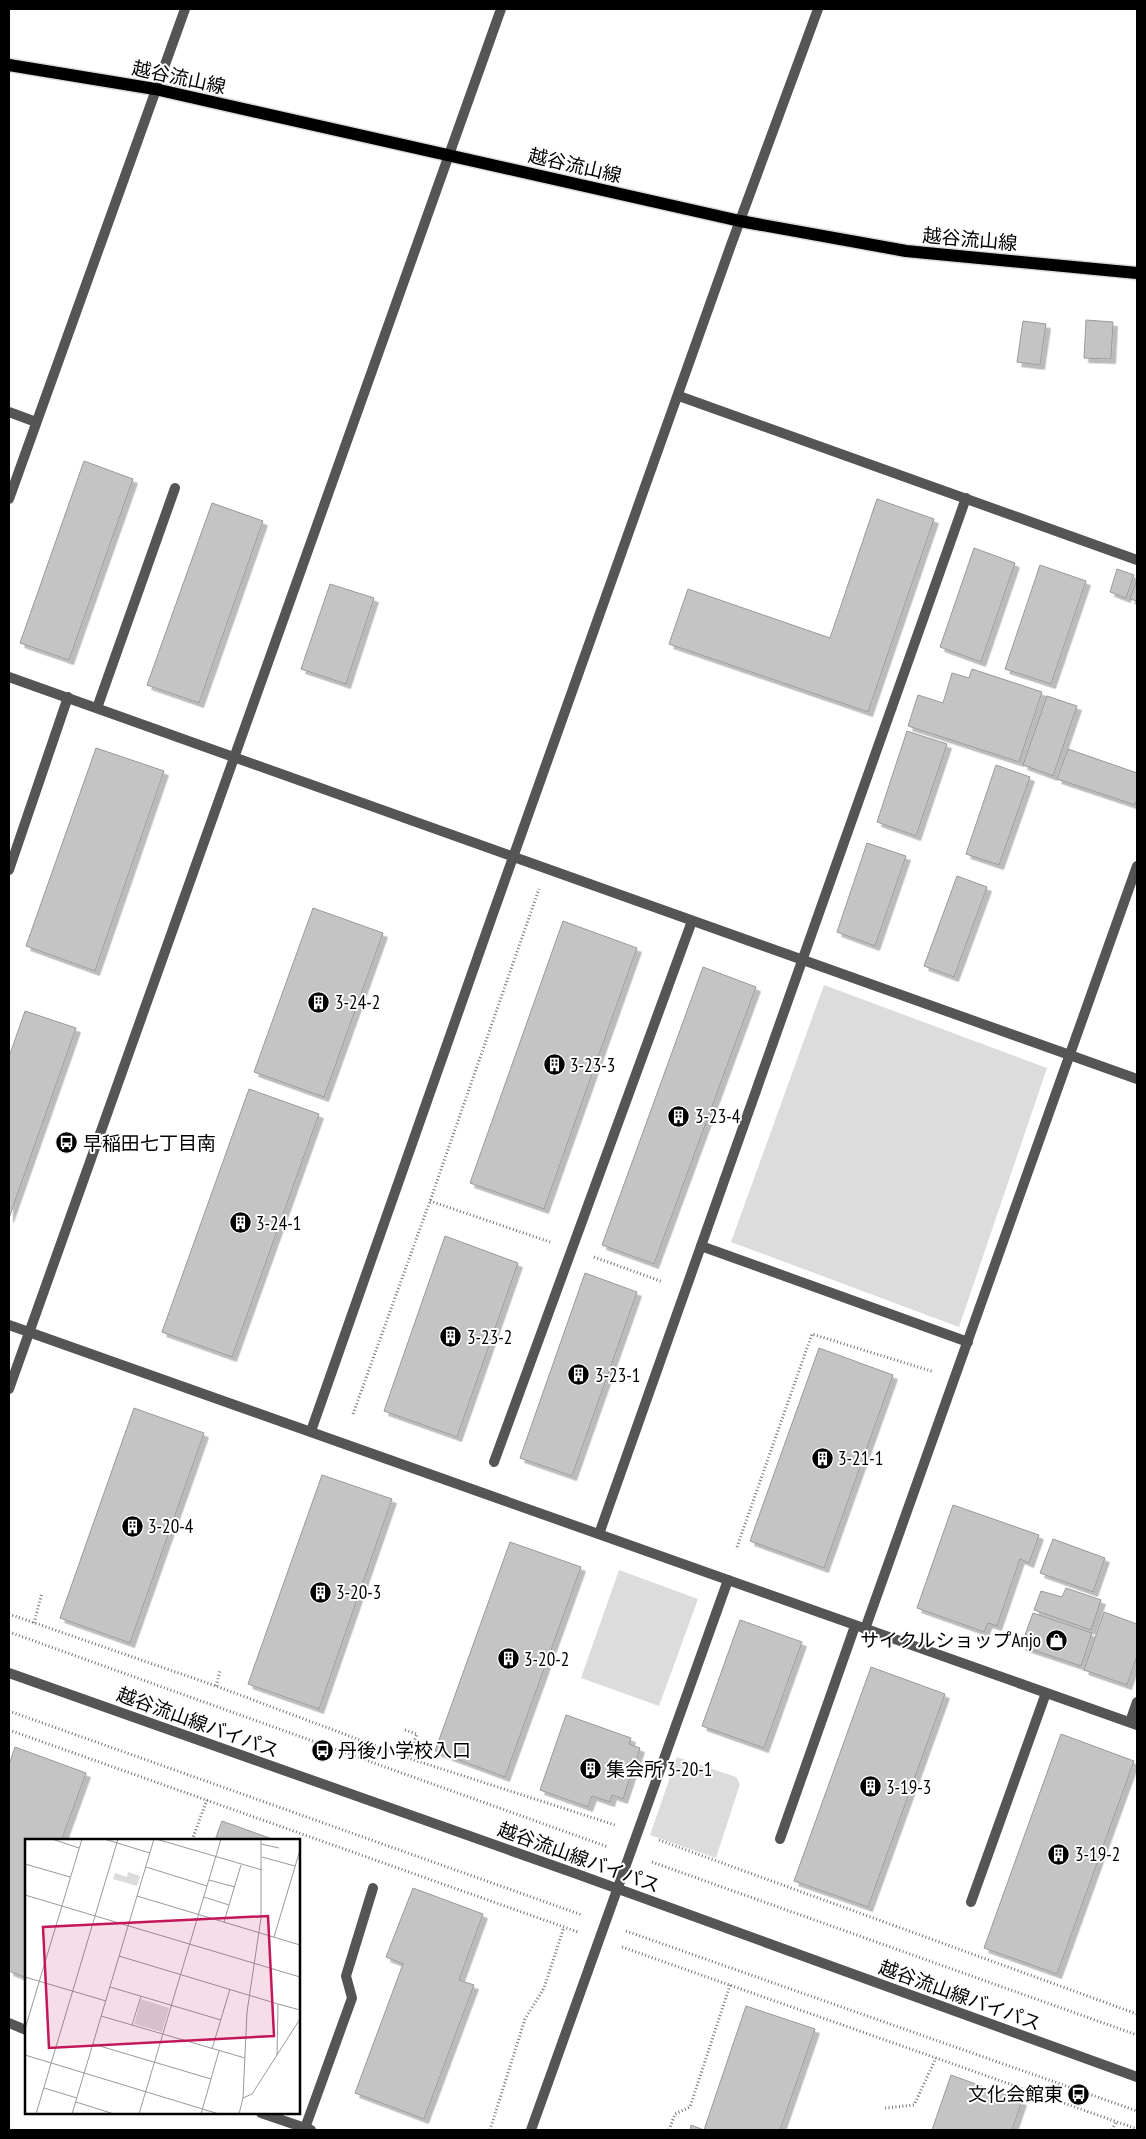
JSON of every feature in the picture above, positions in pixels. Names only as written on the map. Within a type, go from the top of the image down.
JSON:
[{"type":"main road","name":"越谷流山線","points":[[9,65],[156,89],[740,221],[906,251],[1137,273]]},
{"type":"street","points":[[9,499],[185,9]]},
{"type":"street","points":[[9,1389],[501,9]]},
{"type":"street","points":[[311,1432],[513,858],[740,221],[818,9]]},
{"type":"street","points":[[679,396],[1137,560]]},
{"type":"street","points":[[9,412],[36,422]]},
{"type":"street","points":[[97,708],[175,488]]},
{"type":"street","points":[[599,1534],[966,498]]},
{"type":"street","points":[[9,677],[1137,1079]]},
{"type":"street","points":[[9,870],[68,698]]},
{"type":"street","points":[[780,1839],[955,1378],[1137,866]]},
{"type":"street","points":[[494,1462],[692,921]]},
{"type":"street","points":[[701,1246],[968,1342]]},
{"type":"street","points":[[9,1324],[1134,1724],[1137,1702]]},
{"type":"street","points":[[530,2130],[728,1580]]},
{"type":"street","name":"越谷流山線バイパス","points":[[9,1673],[617,1889],[1137,2077]]},
{"type":"street","points":[[971,1902],[1046,1693]]},
{"type":"street","points":[[264,2114],[308,2129],[352,1998],[346,1976],[372,1888]]},
{"type":"street","points":[[9,2023],[25,2030]]},
{"type":"path","points":[[353,1414],[546,869]]},
{"type":"path","points":[[737,1547],[812,1334],[955,1378]]},
{"type":"path","points":[[34,1623],[42,1592]]},
{"type":"path","points":[[9,1614],[216,1686],[408,1758],[638,1832],[1137,2014]]},
{"type":"path","points":[[9,1632],[1137,2035]]},
{"type":"path","points":[[216,1686],[220,1671]]},
{"type":"path","points":[[9,1711],[604,1924],[1137,2111]]},
{"type":"path","points":[[9,1730],[1137,2129]]},
{"type":"path","points":[[405,1730],[417,1734],[408,1758]]},
{"type":"path","points":[[192,1839],[207,1800]]},
{"type":"path","points":[[490,2130],[525,2018],[544,1988],[564,1927]]},
{"type":"path","points":[[669,2130],[675,2114],[690,2107],[730,1985]]},
{"type":"path","points":[[885,2108],[914,2104],[936,2058]]},
{"type":"path","points":[[1112,2130],[1116,2122]]},
{"type":"shaded area","points":[[824,985],[1047,1068],[959,1327],[731,1242]]},
{"type":"shaded area","points":[[619,1570],[698,1599],[659,1706],[581,1678]]},
{"type":"shaded area","points":[[677,1757],[736,1777],[740,1784],[716,1858],[650,1835]]},
{"type":"building","points":[[1086,320],[1113,322],[1111,359],[1084,358]]},
{"type":"building","points":[[1023,321],[1046,324],[1040,365],[1017,362]]},
{"type":"building","points":[[84,461],[133,479],[69,660],[20,643]]},
{"type":"building","points":[[877,499],[934,519],[868,712],[669,644],[688,589],[830,638]]},
{"type":"building","points":[[212,503],[263,521],[199,703],[147,685]]},
{"type":"building","points":[[974,548],[1015,563],[981,662],[940,647]]},
{"type":"building","points":[[1040,565],[1086,581],[1051,684],[1005,669]]},
{"type":"building","points":[[1117,569],[1134,575],[1126,598],[1110,592]]},
{"type":"building","points":[[1137,579],[1137,601],[1130,599]]},
{"type":"building","points":[[330,584],[374,598],[346,684],[301,669]]},
{"type":"building","points":[[972,669],[1042,692],[1019,762],[908,726],[918,695],[943,703],[952,673],[969,678]]},
{"type":"building","points":[[1047,696],[1077,706],[1053,776],[1023,765]]},
{"type":"building","points":[[907,731],[947,744],[916,836],[877,822]]},
{"type":"building","points":[[96,748],[164,771],[95,971],[26,946]]},
{"type":"building","points":[[1068,749],[1137,773],[1137,799],[1135,805],[1057,779]]},
{"type":"building","points":[[996,765],[1030,777],[999,865],[966,854]]},
{"type":"building","points":[[867,843],[906,856],[875,946],[837,932]]},
{"type":"building","points":[[957,876],[987,887],[954,977],[924,966]]},
{"type":"building","name":"3-24-2","points":[[313,908],[383,933],[324,1097],[254,1072]]},
{"type":"building","name":"3-23-3","points":[[563,921],[637,948],[544,1209],[470,1183]]},
{"type":"building","name":"3-23-4","points":[[703,967],[756,987],[654,1264],[602,1245]]},
{"type":"building","points":[[25,1011],[76,1028],[9,1218],[9,1057]]},
{"type":"building","name":"3-24-1","points":[[249,1089],[319,1114],[232,1357],[162,1332]]},
{"type":"building","name":"3-23-2","points":[[445,1236],[518,1263],[457,1437],[384,1411]]},
{"type":"building","name":"3-23-1","points":[[585,1273],[637,1292],[572,1476],[520,1458]]},
{"type":"building","name":"3-21-1","points":[[819,1348],[893,1375],[824,1568],[750,1541]]},
{"type":"building","name":"3-20-4","points":[[134,1408],[204,1433],[130,1643],[60,1618]]},
{"type":"building","name":"3-20-3","points":[[322,1475],[392,1499],[319,1709],[248,1684]]},
{"type":"building","points":[[953,1505],[1039,1535],[1029,1563],[1020,1559],[997,1626],[988,1623],[984,1632],[917,1608]]},
{"type":"building","points":[[1053,1539],[1105,1558],[1093,1592],[1040,1573]]},
{"type":"building","name":"3-20-2","points":[[510,1542],[581,1567],[505,1777],[435,1751]]},
{"type":"building","points":[[1066,1588],[1101,1600],[1091,1630],[1034,1610],[1041,1591],[1062,1597]]},
{"type":"building","points":[[1104,1612],[1137,1624],[1137,1656],[1127,1685],[1084,1670]]},
{"type":"building","points":[[1033,1613],[1092,1633],[1081,1666],[1021,1646]]},
{"type":"building","points":[[740,1620],[802,1642],[764,1748],[702,1726]]},
{"type":"building","name":"3-19-3","points":[[871,1667],[945,1694],[868,1907],[794,1881]]},
{"type":"building","name":"集会所 3-20-1","points":[[566,1715],[631,1738],[629,1744],[640,1748],[623,1799],[612,1795],[610,1802],[592,1796],[588,1807],[540,1790]]},
{"type":"building","name":"3-19-2","points":[[1061,1734],[1134,1761],[1057,1974],[984,1948]]},
{"type":"building","points":[[15,1747],[86,1773],[62,1839],[25,1839],[24,1977],[9,1971],[9,1765]]},
{"type":"building","points":[[222,1821],[272,1839],[215,1839]]},
{"type":"building","points":[[413,1888],[483,1914],[459,1980],[474,1985],[424,2119],[355,2093],[403,1964],[386,1957]]},
{"type":"building","points":[[746,2006],[815,2029],[780,2130],[704,2130]]},
{"type":"building","points":[[951,2075],[1022,2101],[1012,2130],[932,2130]]},
{"type":"building","points":[[691,2125],[704,2130],[690,2130]]},
{"type":"place","name":"3-24-2","points":[[319,1002]]},
{"type":"place","name":"3-23-3","points":[[554,1065]]},
{"type":"place","name":"3-23-4","points":[[679,1116]]},
{"type":"place","name":"早稲田七丁目南","points":[[67,1143]]},
{"type":"place","name":"3-24-1","points":[[240,1223]]},
{"type":"place","name":"3-23-2","points":[[451,1337]]},
{"type":"place","name":"3-23-1","points":[[579,1375]]},
{"type":"place","name":"3-21-1","points":[[822,1458]]},
{"type":"place","name":"3-20-4","points":[[132,1526]]},
{"type":"place","name":"3-20-3","points":[[320,1592]]},
{"type":"place","name":"サイクルショップAnjo","points":[[1057,1640]]},
{"type":"place","name":"3-20-2","points":[[508,1659]]},
{"type":"place","name":"丹後小学校入口","points":[[322,1750]]},
{"type":"place","name":"集会所 3-20-1","points":[[590,1769]]},
{"type":"place","name":"3-19-3","points":[[870,1787]]},
{"type":"place","name":"3-19-2","points":[[1059,1854]]},
{"type":"place","name":"文化会館東","points":[[1079,2094]]}]
